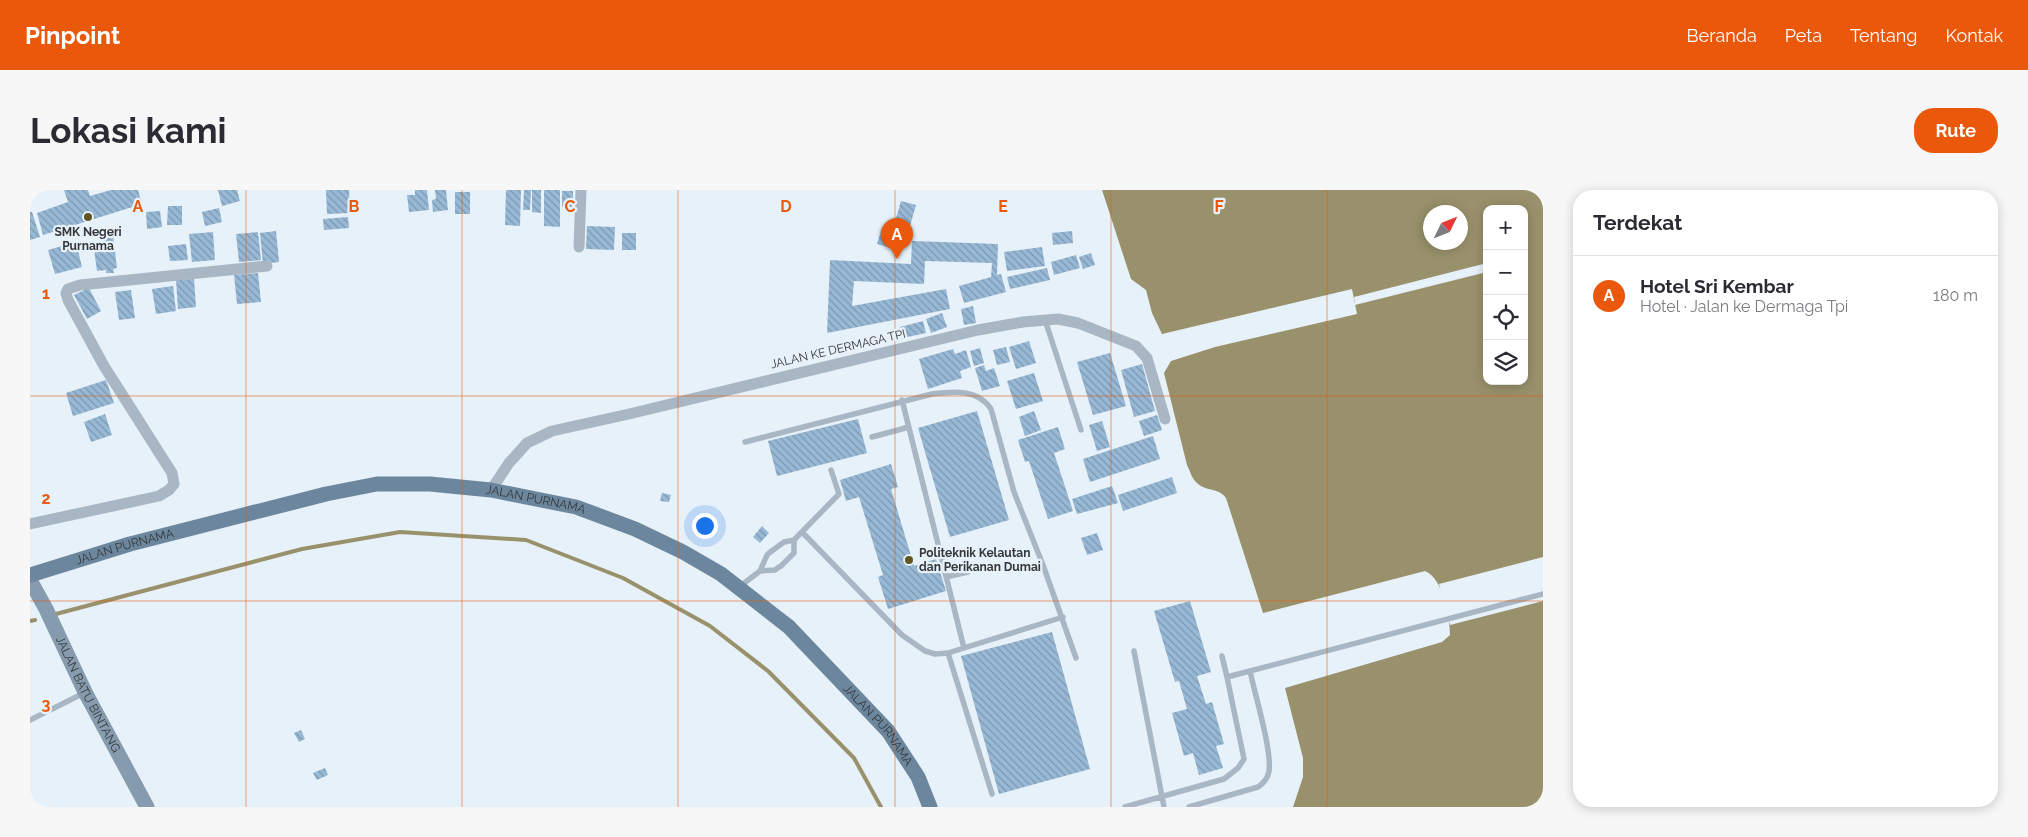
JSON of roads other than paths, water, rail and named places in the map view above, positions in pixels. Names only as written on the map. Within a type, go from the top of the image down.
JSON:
[{"type":"main road","name":"JALAN PURNAMA","points":[[30,575],[130,544],[326,494],[377,484],[430,484],[492,490],[576,507],[635,529],[683,552],[721,574],[789,627],[834,672],[888,731],[918,777],[930,807]]},
{"type":"street","points":[[579,247],[581,190]]},
{"type":"street","points":[[30,524],[159,496],[169,490],[174,484],[172,473],[104,366],[68,300],[66,293],[68,289],[80,285],[267,266]]},
{"type":"street","name":"JALAN KE DERMAGA TPI","points":[[492,490],[509,463],[527,443],[552,431],[978,330],[1045,320],[1058,319],[1078,323],[1136,346],[1147,358],[1165,419]]},
{"type":"street","name":"JALAN BATU BINTANG","points":[[30,580],[46,608],[85,692],[147,807]]},
{"type":"lane","points":[[1045,320],[1081,430]]},
{"type":"lane","points":[[745,442],[902,400],[932,394],[962,392],[973,394],[987,402],[991,409],[1014,492],[1063,617],[1076,658]]},
{"type":"lane","points":[[902,400],[964,648]]},
{"type":"lane","points":[[872,436],[909,427]]},
{"type":"lane","points":[[739,587],[760,571],[768,554],[784,542],[794,540],[839,494],[831,470]]},
{"type":"lane","points":[[802,532],[902,635],[925,651],[935,654],[948,653],[1063,617]]},
{"type":"lane","points":[[760,571],[775,570],[780,567],[794,553],[794,540]]},
{"type":"lane","points":[[946,577],[968,572]]},
{"type":"lane","points":[[1228,677],[1543,594]]},
{"type":"lane","points":[[1134,651],[1164,807]]},
{"type":"lane","points":[[948,653],[992,794]]},
{"type":"lane","points":[[1125,807],[1224,779],[1238,768],[1244,759],[1222,656]]},
{"type":"lane","points":[[1189,807],[1258,786],[1263,783],[1268,773],[1268,751],[1250,671]]},
{"type":"lane","points":[[30,720],[85,692]]},
{"type":"waterway","points":[[56,614],[302,549],[400,532],[526,540],[623,578],[710,626],[768,671],[854,758],[881,807]]},
{"type":"waterway","points":[[30,621],[35,620]]},
{"type":"place","name":"SMK Negeri Purnama","points":[[88,217]]},
{"type":"place","name":"Hotel Sri Kembar","points":[[897,259]]},
{"type":"place","name":"Politeknik Kelautan dan Perikanan Dumai","points":[[909,560]]}]
